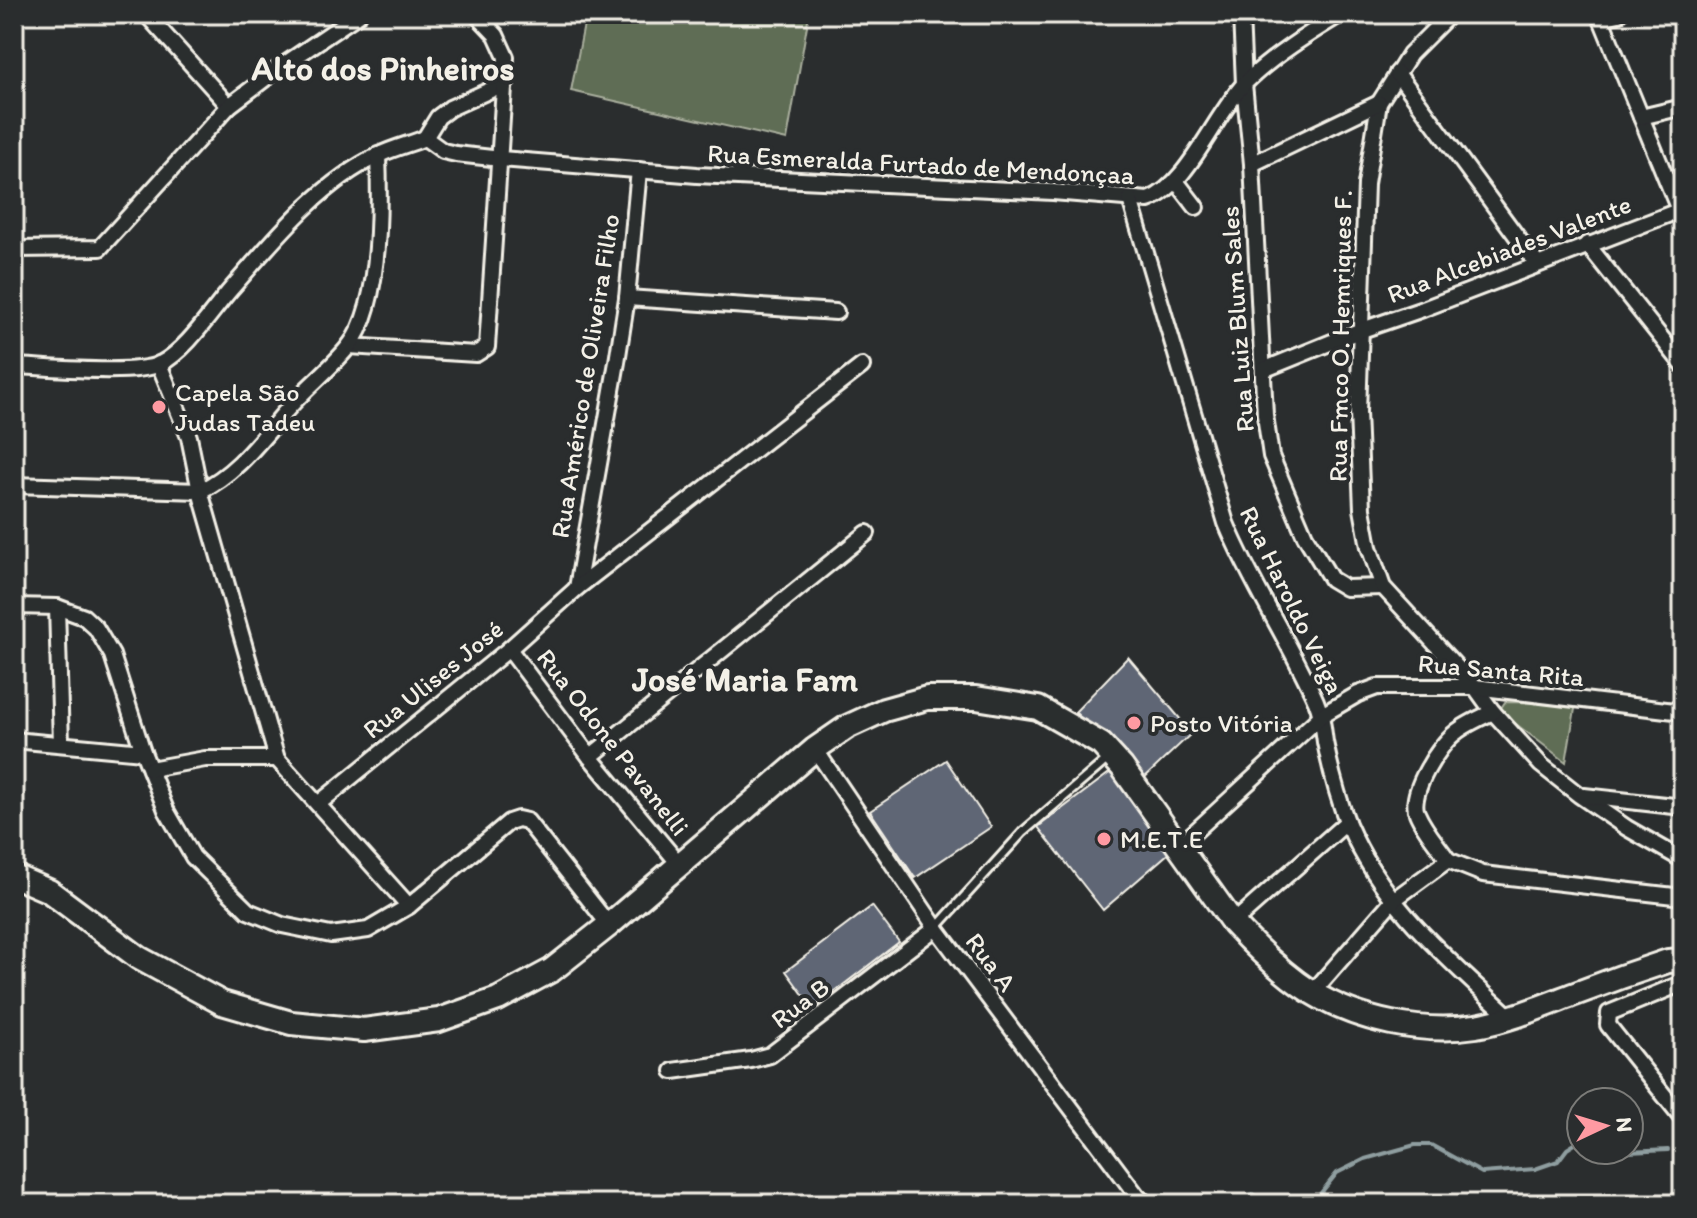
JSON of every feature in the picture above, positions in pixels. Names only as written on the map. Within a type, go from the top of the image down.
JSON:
[{"type":"main road","points":[[14,876],[49,891],[139,958],[222,1003],[291,1023],[364,1030],[439,1020],[498,999],[552,970],[815,749],[847,727],[884,710],[927,698],[976,698],[1038,708],[1101,744],[1233,923],[1272,961],[1312,993],[1354,1011],[1408,1026],[1445,1029],[1478,1025],[1510,1017],[1668,961],[1683,960]]},
{"type":"street","points":[[146,14],[229,106]]},
{"type":"street","points":[[14,249],[100,248],[229,106],[359,14]]},
{"type":"street","points":[[349,346],[476,354],[487,347],[506,57],[496,35],[476,14]]},
{"type":"street","name":"Rua Luiz Blum Sales","points":[[1241,14],[1265,415],[1271,456],[1305,536],[1331,579],[1346,588],[1383,587]]},
{"type":"street","name":"Rua Esmeralda Furtado de Mendonçaa","points":[[425,138],[443,151],[501,159],[896,187],[1053,192],[1148,200],[1161,196],[1176,181],[1244,84],[1275,58],[1341,14]]},
{"type":"street","name":"Rua Fmco O. Hemriques F.","points":[[1450,14],[1410,54],[1379,103],[1366,184],[1358,412],[1362,509],[1369,547],[1383,587],[1475,687],[1493,712],[1541,765],[1627,828],[1683,860]]},
{"type":"street","points":[[1619,14],[1600,16],[1681,209]]},
{"type":"street","points":[[1397,73],[1537,264]]},
{"type":"street","points":[[14,366],[125,370],[159,364],[194,336],[230,290],[314,199],[378,155],[425,138],[438,117],[450,108],[506,83]]},
{"type":"street","points":[[1252,164],[1379,103]]},
{"type":"street","points":[[1641,117],[1683,107]]},
{"type":"street","points":[[14,485],[200,491],[217,483],[238,466],[301,393],[349,346],[365,318],[371,293],[380,196],[378,155]]},
{"type":"street","name":"Rua Américo de Oliveira Filho","points":[[577,588],[627,298],[639,170]]},
{"type":"street","points":[[1176,181],[1196,207]]},
{"type":"street","name":"Rua Haroldo Veiga","points":[[1130,199],[1226,523],[1242,562],[1304,674],[1322,715],[1326,744],[1347,822],[1392,901],[1421,934],[1510,1017]]},
{"type":"street","name":"Rua Alcebiades Valente","points":[[1263,370],[1681,209]]},
{"type":"street","points":[[1587,244],[1683,365]]},
{"type":"street","points":[[627,298],[836,312]]},
{"type":"street","points":[[159,364],[189,437],[200,491],[277,759],[409,906]]},
{"type":"street","name":"Rua Ulises José","points":[[318,804],[509,649],[577,588],[862,366]]},
{"type":"street","points":[[590,757],[867,533]]},
{"type":"street","points":[[14,606],[57,607],[84,617],[96,628],[112,655],[143,752],[166,810],[193,857],[248,911],[282,925],[331,935],[368,930],[409,906],[509,822],[518,819],[527,821],[609,925]]},
{"type":"street","points":[[57,607],[61,744]]},
{"type":"street","name":"Rua Odone Pavanelli","points":[[509,649],[590,757],[680,865]]},
{"type":"street","name":"Rua Santa Rita","points":[[1178,847],[1322,715],[1377,687],[1475,687],[1683,712]]},
{"type":"street","points":[[1493,712],[1456,731],[1447,740],[1416,790],[1416,813],[1448,860],[1483,874],[1683,897]]},
{"type":"street","points":[[14,740],[143,752]]},
{"type":"street","name":"Rua A","points":[[815,749],[936,928],[1142,1201]]},
{"type":"street","points":[[150,769],[205,759],[277,759]]},
{"type":"street","points":[[1579,795],[1683,807]]},
{"type":"street","points":[[1233,923],[1347,822]]},
{"type":"street","points":[[1312,993],[1392,901],[1448,860]]},
{"type":"street","name":"Rua B","points":[[673,1071],[770,1055],[936,928]]},
{"type":"street","points":[[1683,983],[1609,1013],[1608,1025],[1683,1119]]},
{"type":"lane","points":[[936,928],[1023,832],[1111,756]]},
{"type":"green space","points":[[586,14],[809,14],[787,140],[571,91]]},
{"type":"green space","points":[[1505,702],[1576,703],[1566,762],[1499,711]]},
{"type":"building","name":"Posto Vitória","points":[[1128,657],[1192,733],[1142,780],[1075,712]]},
{"type":"building","points":[[946,760],[991,827],[915,878],[870,811]]},
{"type":"building","name":"M.E.T.E","points":[[1112,771],[1170,852],[1103,910],[1038,827]]},
{"type":"building","points":[[872,906],[899,942],[813,1008],[786,971]]},
{"type":"waterway","points":[[1312,1204],[1337,1173],[1365,1159],[1415,1145],[1431,1145],[1482,1173],[1535,1169],[1558,1161],[1565,1152]]},
{"type":"waterway","points":[[1645,1151],[1668,1150]]},
{"type":"waterway","points":[[1243,1204],[1252,1194],[1270,1204]]},
{"type":"place","name":"Capela São Judas Tadeu","points":[[159,407]]},
{"type":"place","name":"Posto Vitória","points":[[1134,723]]},
{"type":"place","name":"M.E.T.E","points":[[1104,839]]},
{"type":"district","name":"Alto dos Pinheiros","points":[[383,68]]},
{"type":"district","name":"José Maria Fam","points":[[745,679]]}]
